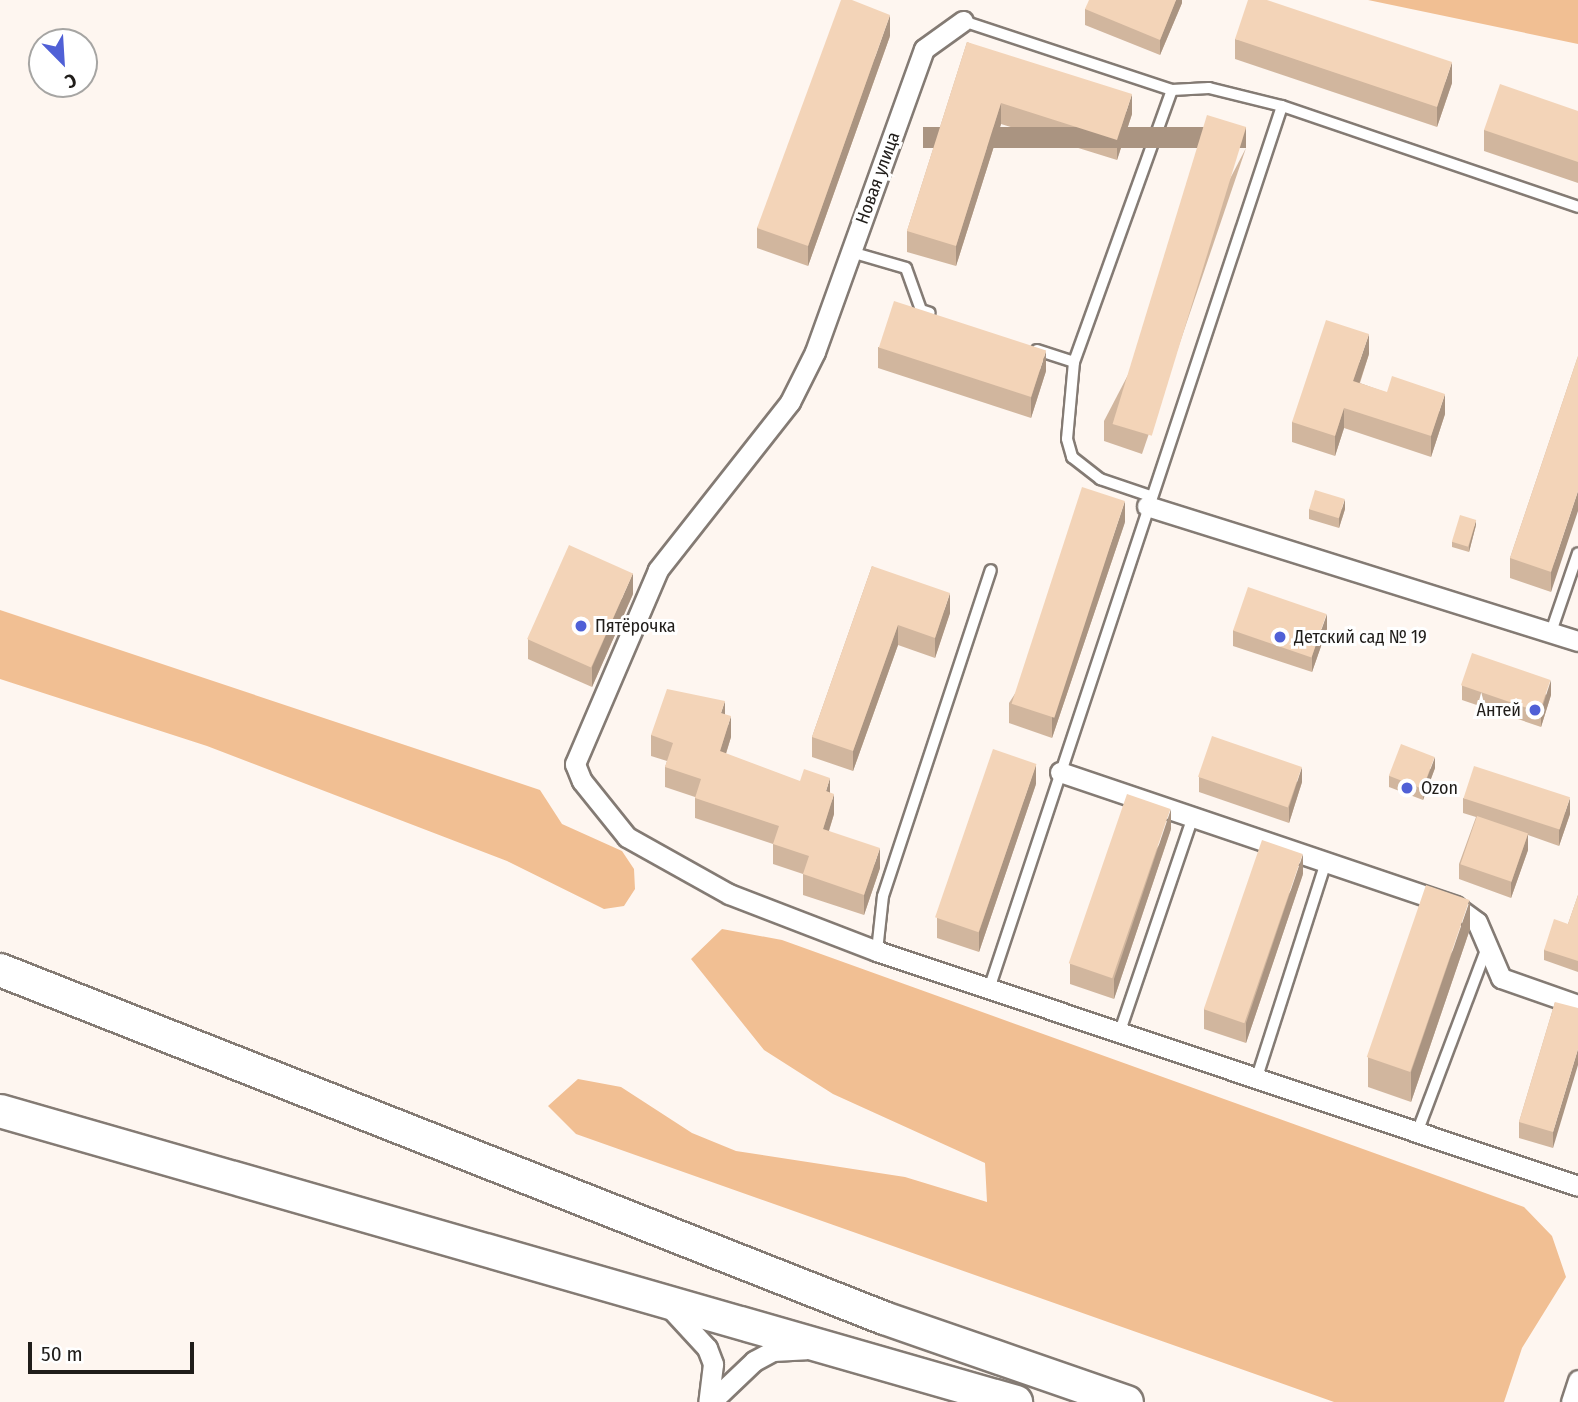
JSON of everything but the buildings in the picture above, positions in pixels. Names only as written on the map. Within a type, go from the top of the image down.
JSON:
[{"type":"highway","points":[[6,974],[884,1318],[1127,1402]]},
{"type":"highway","points":[[0,1111],[655,1300],[841,1349],[1016,1402]]},
{"type":"street","name":"Новая улица","points":[[877,951],[661,860],[610,821],[575,764],[658,570],[790,402],[815,352],[924,49],[963,21]]},
{"type":"street","points":[[1149,501],[1578,641]]},
{"type":"street","points":[[1060,772],[1468,912],[1501,978],[1578,1005]]},
{"type":"street","points":[[877,951],[1418,1130],[1578,1186]]},
{"type":"street","points":[[655,1300],[687,1321],[707,1348],[713,1364],[709,1402]]},
{"type":"street","points":[[709,1402],[738,1372],[773,1351],[841,1349]]},
{"type":"street","points":[[1572,1402],[1578,1380]]},
{"type":"lane","points":[[963,21],[1172,90],[1209,88],[1282,106],[1578,208]]},
{"type":"lane","points":[[1149,501],[1100,479],[1072,457],[1068,439],[1074,362],[1172,90]]},
{"type":"lane","points":[[989,989],[1282,106]]},
{"type":"lane","points":[[851,253],[906,268],[921,310],[946,319]]},
{"type":"lane","points":[[1023,345],[1074,362]]},
{"type":"lane","points":[[1551,632],[1578,553]]},
{"type":"lane","points":[[877,951],[883,896],[991,570]]},
{"type":"lane","points":[[1120,1031],[1193,817]]},
{"type":"lane","points":[[1257,1077],[1326,862]]},
{"type":"lane","points":[[1418,1130],[1486,950]]},
{"type":"shaded area","points":[[1368,0],[1578,0],[1578,44]]},
{"type":"shaded area","points":[[0,610],[540,790],[562,824],[622,851],[634,869],[635,889],[624,906],[604,909],[507,861],[207,746],[0,679]]},
{"type":"shaded area","points":[[722,929],[782,940],[1524,1207],[1552,1236],[1566,1277],[1522,1348],[1504,1402],[1334,1402],[576,1134],[548,1106],[578,1079],[621,1087],[692,1133],[736,1151],[905,1177],[987,1202],[985,1163],[833,1094],[764,1050],[691,959]]},
{"type":"place","name":"Пятёрочка","points":[[581,626]]},
{"type":"place","name":"Детский сад № 19","points":[[1280,637]]},
{"type":"place","name":"Антей","points":[[1535,710]]},
{"type":"place","name":"Ozon","points":[[1407,788]]}]
